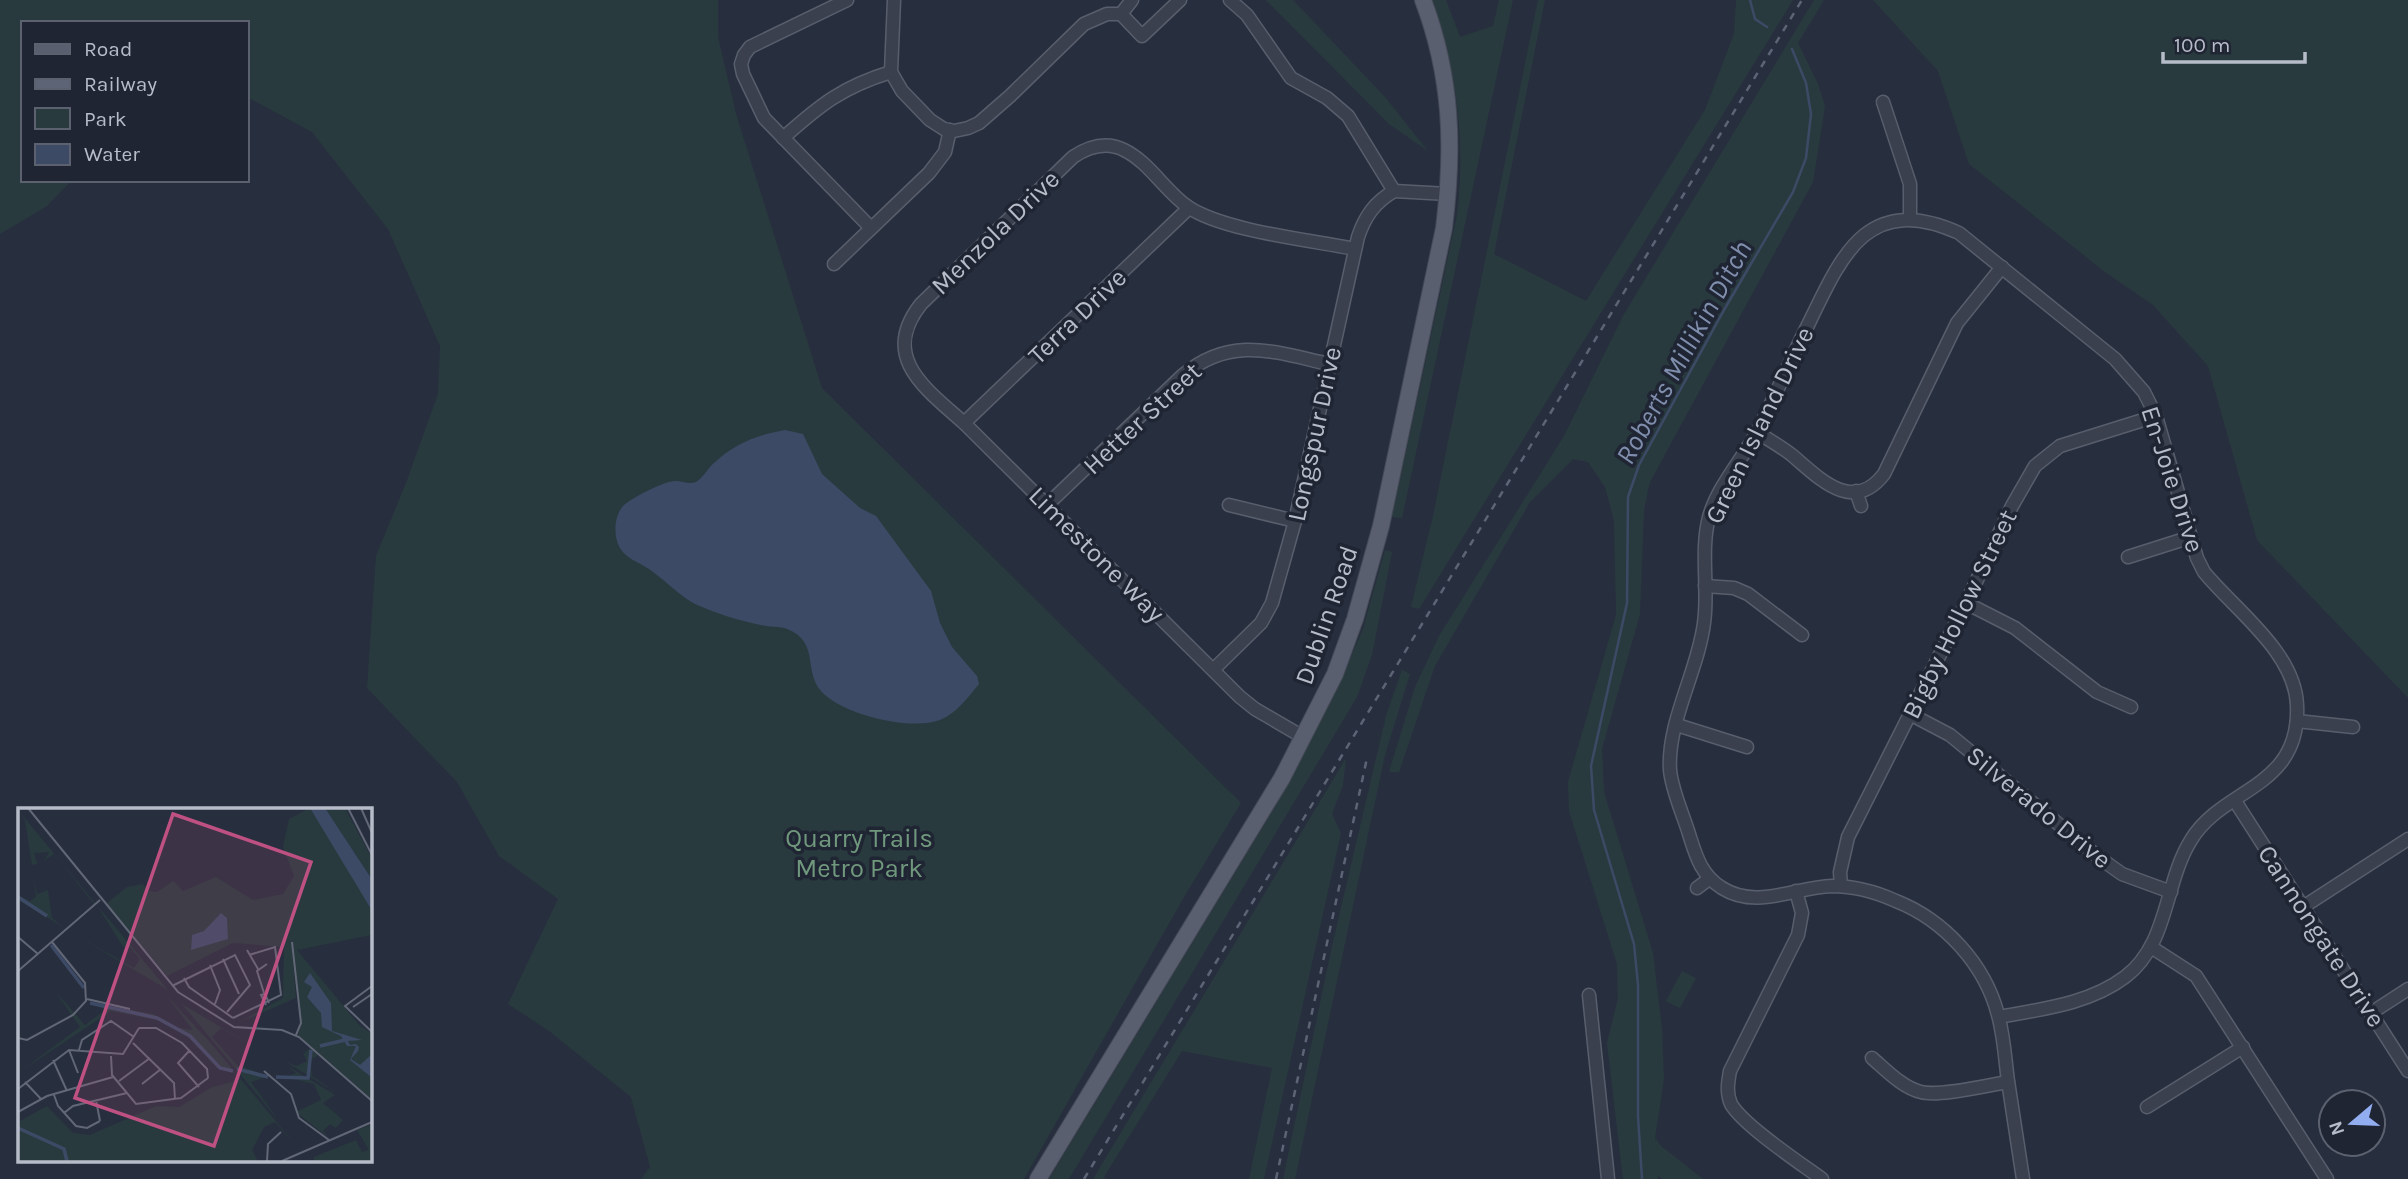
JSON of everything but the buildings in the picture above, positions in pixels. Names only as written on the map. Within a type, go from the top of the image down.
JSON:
[{"type":"main road","name":"Dublin Road","points":[[1038,1179],[1226,871],[1303,737],[1335,674],[1365,588],[1398,447],[1444,228],[1448,194],[1451,133],[1447,89],[1438,43],[1423,0]]},
{"type":"street","points":[[847,0],[750,47],[741,64],[764,118],[870,227]]},
{"type":"street","points":[[894,0],[891,72],[916,107],[939,126],[950,130],[968,128],[979,123],[1084,24],[1107,14],[1121,14],[1142,36],[1180,0]]},
{"type":"street","points":[[1121,14],[1132,0]]},
{"type":"street","points":[[1230,0],[1247,15],[1291,78],[1327,98],[1348,117],[1394,191],[1448,194]]},
{"type":"street","points":[[783,138],[827,99],[870,78],[891,72]]},
{"type":"street","points":[[1883,102],[1910,184],[1910,219]]},
{"type":"street","points":[[834,264],[929,173],[944,152],[950,130]]},
{"type":"street","name":"Menzola Drive","points":[[905,356],[907,328],[912,315],[921,304],[1073,157],[1092,147],[1111,146],[1122,149],[1139,161],[1189,208]]},
{"type":"street","name":"Longspur Drive","points":[[1214,669],[1248,637],[1272,603],[1295,521],[1355,249],[1364,221],[1375,205],[1394,191]]},
{"type":"street","points":[[1189,208],[1233,225],[1355,249]]},
{"type":"street","name":"Terra Drive","points":[[964,423],[1189,208]]},
{"type":"street","name":"En-Joie Drive","points":[[1910,219],[1959,233],[2115,359],[2144,392],[2156,415],[2191,537],[2204,572],[2272,646],[2292,681],[2297,702],[2297,721],[2291,743],[2275,770],[2263,783],[2206,820],[2190,841],[2151,947]]},
{"type":"street","name":"Green Island Drive","points":[[1709,879],[1697,859],[1671,775],[1670,750],[1702,637],[1705,619],[1705,547],[1710,515],[1726,482],[1757,432],[1825,289],[1847,250],[1882,226],[1910,219]]},
{"type":"street","points":[[1757,432],[1790,454],[1826,484],[1843,492],[1870,486],[1884,474],[1957,323],[2002,267]]},
{"type":"street","name":"Hetter Street","points":[[1048,506],[1183,374],[1209,357],[1256,348],[1329,364]]},
{"type":"street","name":"Limestone Way","points":[[905,356],[912,372],[923,385],[1255,709],[1303,737]]},
{"type":"street","name":"Bigby Hollow Street","points":[[1841,886],[1840,872],[1848,836],[2035,466],[2060,446],[2156,415]]},
{"type":"street","points":[[1856,491],[1861,506]]},
{"type":"street","points":[[1228,505],[1295,521]]},
{"type":"street","points":[[2129,557],[2191,537]]},
{"type":"street","points":[[1705,586],[1734,588],[1748,594],[1802,635]]},
{"type":"street","points":[[1966,603],[2015,628],[2097,692],[2131,707]]},
{"type":"street","name":"Silverado Drive","points":[[1910,714],[1950,735],[2111,867],[2131,878],[2171,892]]},
{"type":"street","points":[[2297,721],[2353,727]]},
{"type":"street","points":[[1677,725],[1747,747]]},
{"type":"street","name":"Cannongate Drive","points":[[2235,801],[2408,1072]]},
{"type":"street","points":[[2303,906],[2408,839]]},
{"type":"street","points":[[1697,888],[1709,879],[1733,894],[1744,897],[1773,897],[1796,891],[1841,886],[1866,890],[1912,907],[1948,933],[1982,977],[1999,1017],[2023,1179]]},
{"type":"street","points":[[1796,891],[1802,913],[1798,935],[1730,1071],[1727,1088],[1732,1104],[1742,1118],[1822,1179]]},
{"type":"street","points":[[1999,1017],[2078,1001],[2096,993],[2126,976],[2151,947],[2196,976],[2328,1179]]},
{"type":"street","points":[[2371,1013],[2408,989]]},
{"type":"street","points":[[1589,995],[1608,1179]]},
{"type":"street","points":[[2147,1107],[2243,1047]]},
{"type":"street","points":[[1872,1058],[1904,1083],[1922,1093],[2008,1082]]},
{"type":"green space","name":"Quarry Trails Metro Park","points":[[0,0],[718,0],[718,37],[736,114],[822,388],[1241,803],[1184,897],[1024,1179],[641,1179],[650,1167],[631,1097],[549,1031],[508,1004],[558,899],[499,856],[457,782],[367,688],[376,556],[438,394],[440,346],[388,229],[312,132],[248,98],[248,21],[21,21],[21,182],[70,182],[47,206],[0,234]]},
{"type":"green space","points":[[1266,0],[1293,0],[1385,97],[1428,151],[1389,124]]},
{"type":"green space","points":[[1431,0],[1446,0],[1460,37],[1493,26],[1499,0],[1513,0],[1402,518],[1392,517],[1457,215],[1460,187],[1460,133],[1453,79]]},
{"type":"green space","points":[[1538,0],[1545,0],[1494,254],[1586,301],[1705,110],[1734,34],[1736,0],[1793,0],[1419,609],[1411,607],[1433,516]]},
{"type":"green space","points":[[1814,0],[1824,0],[1798,43],[1818,84],[1825,106],[1813,182],[1650,482],[1644,510],[1640,614],[1602,749],[1604,792],[1653,953],[1662,1029],[1664,1079],[1655,1138],[1661,1146],[1703,1179],[1663,1179],[1658,1176],[1658,1179],[1623,1179],[1607,1043],[1618,998],[1617,964],[1569,811],[1568,782],[1616,615],[1614,521],[1605,487],[1588,462],[1573,459],[1530,502],[1435,666],[1399,772],[1389,772],[1415,687],[1439,636],[1564,436],[1624,314]]},
{"type":"green space","points":[[1873,0],[2408,0],[2408,698],[2257,540],[2208,366],[2153,305],[2105,272],[1969,164],[1938,71]]},
{"type":"green space","points":[[1385,550],[1392,552],[1372,655],[1357,697],[1069,1179],[1049,1179],[1272,812],[1337,689],[1363,629]]},
{"type":"green space","points":[[1402,670],[1410,674],[1385,755],[1295,1179],[1283,1179],[1332,946],[1386,716]]},
{"type":"green space","points":[[1346,758],[1343,785],[1332,814],[1341,833],[1264,1179],[1249,1179],[1272,1068],[1182,1051],[1104,1177],[1107,1179],[1093,1179]]},
{"type":"green space","points":[[1682,971],[1696,978],[1680,1008],[1666,1001]]},
{"type":"water","points":[[785,430],[803,434],[822,474],[860,508],[876,516],[931,591],[940,623],[952,647],[977,676],[979,684],[962,704],[946,717],[927,723],[895,722],[860,714],[844,707],[821,691],[813,674],[808,649],[797,635],[784,628],[736,619],[695,604],[629,557],[618,545],[617,518],[619,511],[627,503],[648,490],[670,482],[696,482],[722,456],[739,445],[765,434]]},
{"type":"waterway","name":"Roberts Millikin Ditch","points":[[1750,0],[1755,19],[1767,27]]},
{"type":"waterway","name":"Roberts Millikin Ditch","points":[[1642,1179],[1638,1116],[1638,985],[1634,944],[1594,810],[1591,766],[1627,603],[1628,497],[1639,465],[1724,310],[1793,192],[1806,158],[1811,114],[1806,83],[1792,49]]},
{"type":"railway","points":[[1084,1179],[1802,0]]},
{"type":"railway","points":[[1276,1179],[1367,758]]}]
